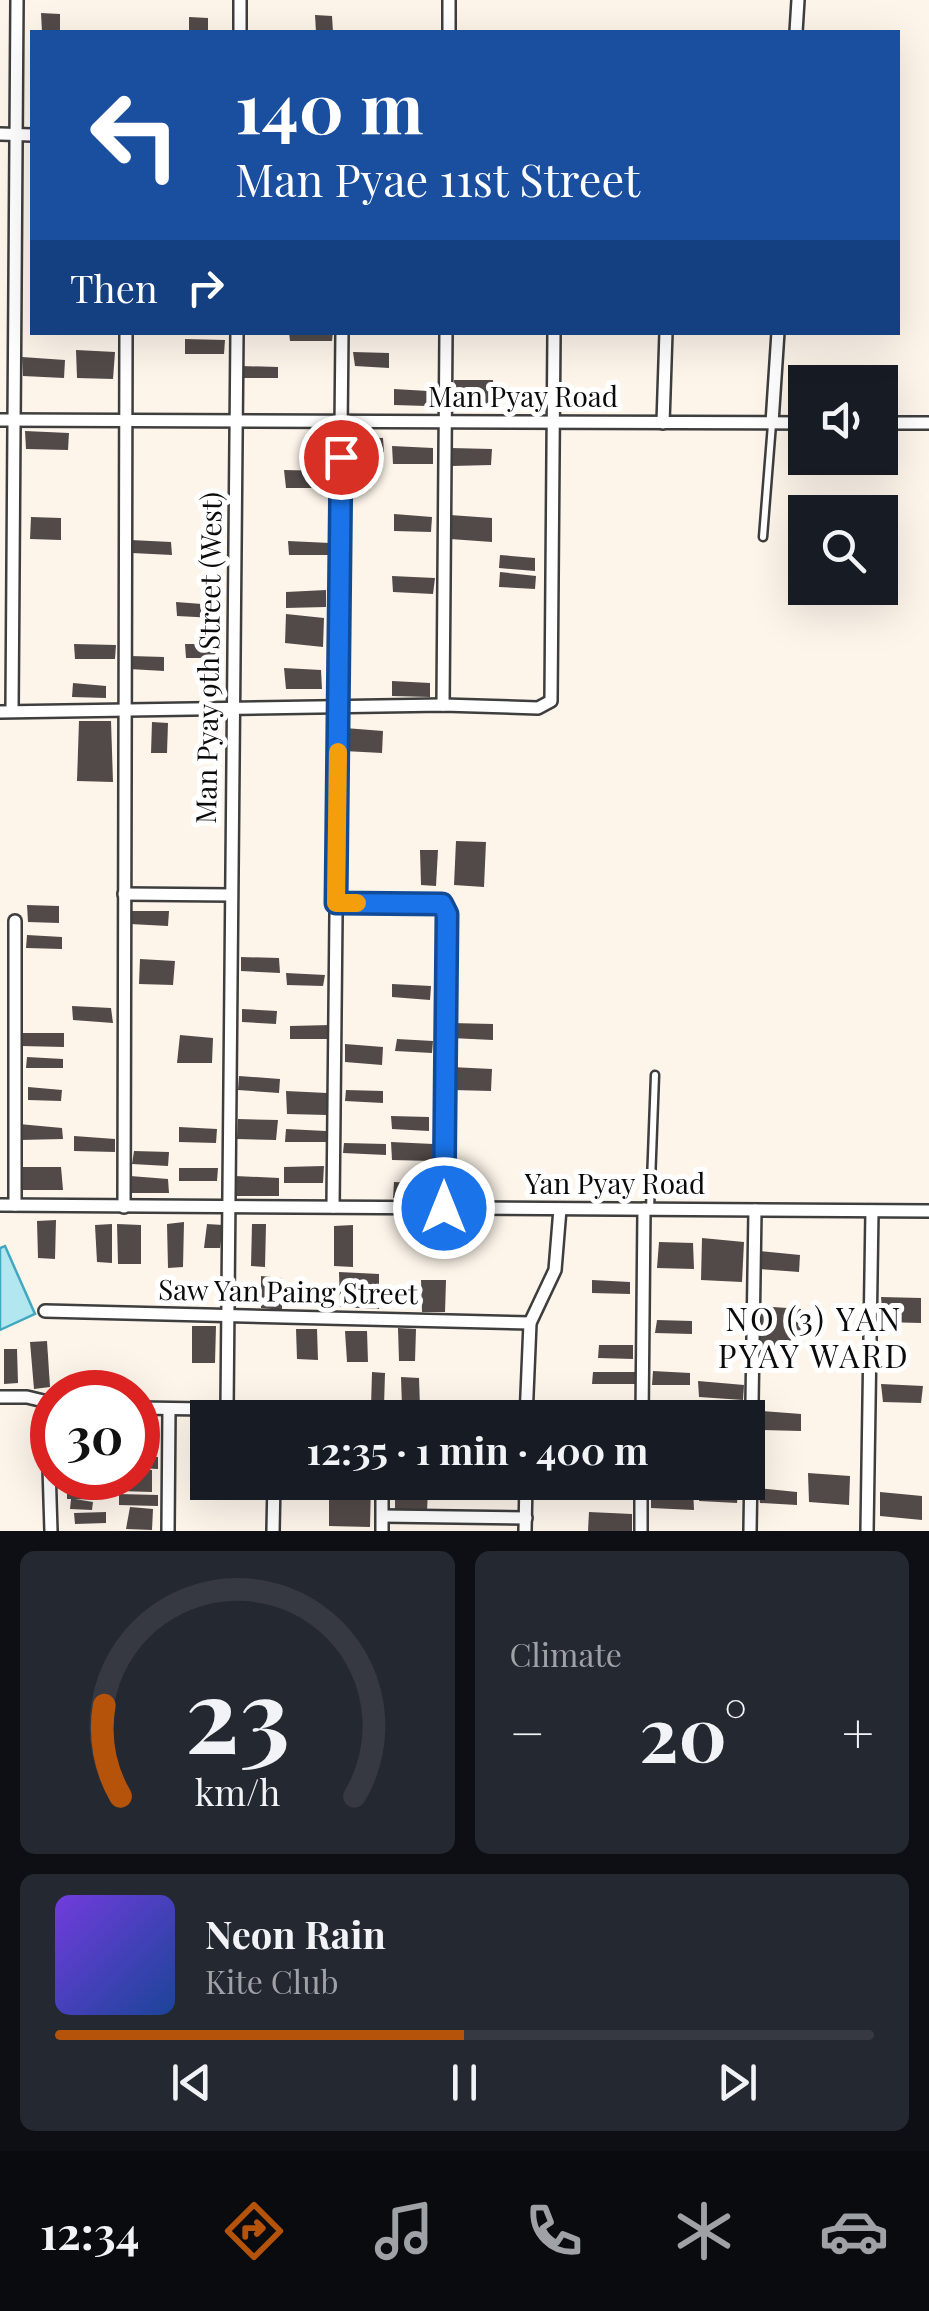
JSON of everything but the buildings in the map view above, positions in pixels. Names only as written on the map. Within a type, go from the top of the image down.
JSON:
[{"type":"street","points":[[17,0],[7,420],[6,711],[547,705],[551,701],[554,335]]},
{"type":"street","points":[[240,0],[240,30]]},
{"type":"street","points":[[449,0],[449,30]]},
{"type":"street","points":[[796,30],[798,0]]},
{"type":"street","points":[[0,134],[30,134]]},
{"type":"street","points":[[124,1207],[126,335]]},
{"type":"street","name":"Man Pyay 9th Street (West)","points":[[228,1400],[237,335]]},
{"type":"street","points":[[333,1206],[342,335]]},
{"type":"street","points":[[443,705],[446,335]]},
{"type":"street","points":[[664,422],[666,335]]},
{"type":"street","points":[[772,423],[778,335]]},
{"type":"street","name":"Man Pyay Road","points":[[7,420],[788,423]]},
{"type":"street","points":[[898,423],[929,423]]},
{"type":"street","points":[[124,894],[232,895]]},
{"type":"street","points":[[336,903],[442,904],[447,914],[444,1208]]},
{"type":"street","points":[[15,921],[16,1205]]},
{"type":"street","points":[[0,966],[15,966]]},
{"type":"street","name":"Yan Pyay Road","points":[[0,1205],[929,1211]]},
{"type":"street","points":[[527,1400],[530,1323],[556,1270],[560,1209]]},
{"type":"street","points":[[642,1400],[647,1209]]},
{"type":"street","points":[[750,1531],[755,1210]]},
{"type":"street","points":[[866,1531],[872,1211]]},
{"type":"street","name":"Saw Yan Paing Street","points":[[45,1311],[530,1323]]},
{"type":"street","points":[[0,1398],[30,1397]]},
{"type":"street","points":[[160,1409],[190,1409]]},
{"type":"street","points":[[168,1531],[169,1409]]},
{"type":"street","points":[[51,1500],[51,1531]]},
{"type":"street","points":[[274,1500],[274,1531]]},
{"type":"street","points":[[382,1500],[382,1531]]},
{"type":"street","points":[[641,1500],[641,1531]]},
{"type":"street","points":[[382,1516],[526,1524]]},
{"type":"lane","points":[[763,538],[772,423]]},
{"type":"lane","points":[[647,1209],[655,1075]]},
{"type":"water","points":[[5,1246],[35,1314],[0,1330],[0,1248]]},
{"type":"slow traffic","points":[[338,752],[336,903],[357,903]]},
{"type":"district","name":"NO (3) YAN PYAY WARD","points":[[814,1338]]},
{"type":"route","points":[[341,457],[336,903],[442,904],[447,914],[444,1208]]}]
